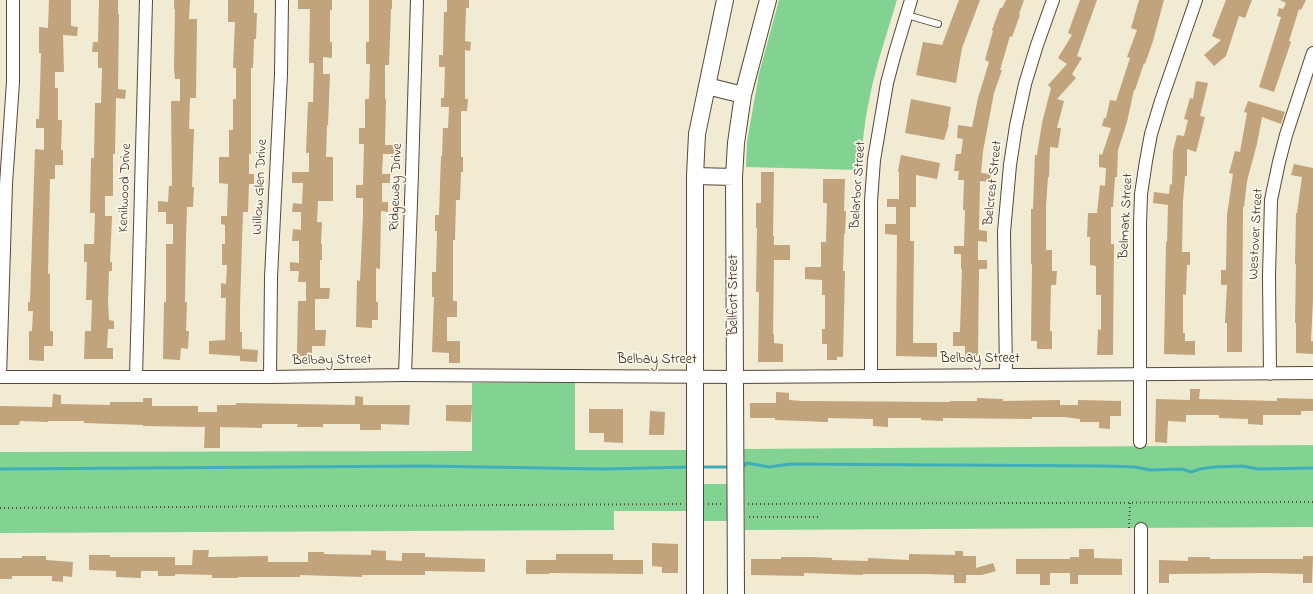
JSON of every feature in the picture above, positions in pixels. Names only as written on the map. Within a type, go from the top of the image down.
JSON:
[{"type":"main road","points":[[695,594],[695,176],[697,134],[725,0]]},
{"type":"main road","name":"Bellfort Street","points":[[736,594],[732,511],[735,481],[734,177],[736,144],[743,95],[768,0]]},
{"type":"main road","points":[[707,86],[743,95]]},
{"type":"main road","points":[[695,176],[734,177]]},
{"type":"street","points":[[0,377],[6,184],[13,82],[13,0]]},
{"type":"street","name":"Kenilwood Drive","points":[[136,377],[146,0]]},
{"type":"street","name":"Willow Glen Drive","points":[[270,377],[272,269],[281,74],[282,0]]},
{"type":"street","name":"Ridgeway Drive","points":[[405,375],[417,0]]},
{"type":"street","name":"Belarbor Street","points":[[871,376],[870,201],[874,160],[887,84],[912,0]]},
{"type":"street","name":"Belcrest Street","points":[[1006,375],[1004,232],[1010,165],[1016,126],[1025,84],[1053,0]]},
{"type":"street","name":"Belmark Street","points":[[1140,442],[1140,224],[1146,161],[1151,134],[1161,101],[1196,0]]},
{"type":"street","name":"Westover Street","points":[[1270,374],[1269,276],[1271,200],[1286,135],[1313,53]]},
{"type":"street","name":"Belbay Street","points":[[0,377],[270,377],[405,375],[735,377],[1313,373]]},
{"type":"street","points":[[1141,531],[1141,594]]},
{"type":"lane","points":[[907,15],[938,24]]},
{"type":"path","points":[[748,504],[1313,502]]},
{"type":"path","points":[[1130,503],[1130,531],[1141,531]]},
{"type":"path","points":[[0,508],[690,504]]},
{"type":"path","points":[[708,504],[732,511],[821,517]]},
{"type":"green space","points":[[779,0],[897,0],[872,86],[866,116],[859,170],[746,167],[747,142],[759,74]]},
{"type":"green space","points":[[472,383],[575,383],[575,450],[686,450],[686,511],[614,511],[614,530],[0,533],[0,452],[472,451]]},
{"type":"green space","points":[[1313,445],[1313,527],[745,530],[744,449]]},
{"type":"green space","points":[[700,484],[729,484],[730,521],[700,521]]},
{"type":"building","points":[[49,0],[71,0],[71,26],[78,27],[77,36],[63,35],[64,72],[55,72],[55,88],[58,88],[58,120],[62,120],[61,150],[63,150],[63,165],[55,165],[55,179],[50,179],[48,274],[50,274],[50,331],[53,331],[53,346],[44,346],[44,361],[29,360],[29,331],[32,331],[33,311],[28,311],[28,302],[30,302],[35,149],[44,150],[44,128],[36,128],[36,119],[39,119],[40,88],[41,53],[39,53],[39,27],[48,28]]},
{"type":"building","points":[[99,0],[118,0],[118,89],[126,90],[125,99],[116,98],[115,154],[113,154],[113,196],[105,196],[105,216],[112,216],[110,262],[112,262],[112,271],[109,271],[108,302],[109,320],[114,321],[114,329],[108,329],[107,348],[113,348],[113,359],[84,359],[85,331],[91,331],[92,300],[86,300],[87,262],[84,262],[84,244],[94,244],[95,213],[90,213],[91,158],[94,158],[95,103],[101,103],[102,68],[98,68],[98,52],[92,52],[93,42],[98,42]]},
{"type":"building","points":[[174,0],[190,0],[189,19],[197,19],[196,98],[190,98],[189,129],[194,129],[192,187],[194,187],[193,207],[187,207],[186,238],[185,302],[187,302],[186,331],[189,331],[188,349],[181,348],[180,360],[163,359],[164,302],[166,302],[166,244],[173,244],[173,224],[166,224],[166,212],[158,212],[158,201],[168,202],[169,186],[172,186],[171,101],[180,101],[180,79],[175,79],[174,68]]},
{"type":"building","points":[[228,0],[254,0],[254,13],[257,13],[253,68],[251,68],[251,154],[249,154],[249,174],[254,174],[254,184],[249,184],[248,212],[243,212],[240,332],[242,332],[242,349],[258,350],[257,362],[240,361],[240,356],[209,354],[209,341],[225,340],[226,298],[221,298],[221,283],[226,284],[227,265],[222,265],[222,244],[225,244],[225,225],[221,224],[221,216],[227,216],[228,184],[219,183],[219,157],[229,157],[229,130],[233,130],[233,99],[236,99],[236,68],[233,68],[235,22],[228,22]]},
{"type":"building","points":[[298,0],[332,0],[332,10],[330,10],[330,42],[332,42],[332,58],[323,57],[323,74],[330,74],[326,157],[333,157],[333,201],[318,201],[317,222],[322,222],[320,288],[330,288],[329,299],[315,299],[315,330],[326,330],[325,346],[312,346],[312,356],[297,356],[298,301],[306,301],[306,282],[298,282],[299,271],[290,271],[290,262],[299,263],[299,241],[292,241],[293,229],[301,230],[301,212],[292,212],[293,203],[302,204],[303,183],[292,183],[292,172],[309,172],[309,153],[306,153],[308,102],[313,102],[314,63],[309,63],[310,9],[298,9]]},
{"type":"building","points":[[369,0],[392,0],[389,65],[385,65],[385,145],[394,145],[394,154],[383,154],[382,174],[390,174],[390,183],[382,183],[382,202],[388,202],[388,212],[381,211],[380,269],[376,268],[376,302],[378,302],[378,320],[372,320],[372,328],[356,327],[357,280],[360,281],[363,198],[356,198],[356,185],[363,185],[364,144],[359,144],[359,128],[365,128],[365,99],[369,99],[370,64],[366,64],[366,42],[369,42]]},
{"type":"building","points":[[447,0],[469,0],[469,8],[466,8],[465,41],[471,42],[470,51],[465,50],[465,99],[468,99],[467,111],[461,111],[461,157],[463,157],[463,172],[461,172],[460,200],[456,200],[455,240],[453,240],[453,301],[457,301],[457,317],[447,317],[447,341],[460,341],[460,363],[449,363],[449,353],[432,352],[434,297],[432,297],[432,272],[436,272],[437,231],[435,231],[435,215],[439,215],[443,128],[448,128],[449,107],[441,107],[441,98],[444,98],[445,67],[439,67],[439,55],[443,55],[444,12],[447,12]]},
{"type":"building","points":[[959,0],[980,0],[962,48],[956,83],[916,75],[923,42],[942,45]]},
{"type":"building","points":[[1006,0],[1024,0],[1012,37],[1010,36],[1000,70],[1002,70],[994,93],[983,151],[981,173],[991,174],[990,182],[980,181],[979,230],[987,231],[987,242],[978,241],[978,260],[987,260],[987,269],[979,269],[978,356],[965,356],[965,346],[953,346],[953,332],[960,332],[962,269],[961,254],[954,254],[954,246],[964,246],[965,210],[963,210],[964,180],[958,180],[959,171],[954,171],[956,154],[961,154],[963,139],[957,138],[958,125],[972,127],[978,98],[989,62],[985,60],[993,31],[992,30],[1000,8],[1002,8]]},
{"type":"building","points":[[1080,0],[1097,0],[1077,56],[1082,58],[1072,74],[1076,78],[1057,99],[1064,101],[1057,128],[1061,128],[1058,148],[1050,147],[1046,206],[1046,250],[1052,250],[1052,271],[1057,271],[1056,285],[1051,285],[1050,331],[1052,331],[1052,349],[1037,349],[1037,341],[1031,341],[1031,209],[1033,209],[1035,155],[1037,155],[1042,123],[1051,88],[1048,85],[1067,64],[1058,58],[1072,35],[1068,33]]},
{"type":"building","points":[[1139,0],[1164,0],[1153,41],[1134,90],[1127,122],[1118,150],[1117,177],[1115,177],[1113,207],[1111,207],[1111,244],[1114,244],[1113,355],[1097,355],[1098,329],[1101,330],[1101,295],[1096,295],[1096,266],[1090,265],[1090,237],[1087,237],[1088,213],[1097,213],[1100,185],[1105,186],[1106,168],[1099,167],[1099,154],[1102,155],[1111,128],[1102,126],[1104,118],[1106,118],[1110,100],[1116,101],[1130,58],[1127,57],[1137,30],[1131,28]]},
{"type":"building","points":[[1226,0],[1252,0],[1245,18],[1239,16],[1226,56],[1214,66],[1204,55],[1221,40],[1212,36]]},
{"type":"building","points":[[1280,0],[1306,0],[1301,10],[1299,9],[1289,41],[1291,42],[1274,92],[1259,87],[1281,17],[1277,16],[1279,8],[1283,9],[1286,3]]},
{"type":"building","points":[[1196,81],[1208,83],[1200,116],[1205,117],[1196,152],[1187,149],[1187,176],[1185,176],[1183,201],[1182,252],[1190,252],[1190,265],[1187,265],[1186,295],[1183,294],[1183,333],[1185,333],[1185,341],[1195,341],[1195,355],[1164,354],[1168,205],[1153,203],[1154,192],[1169,194],[1170,184],[1172,185],[1173,151],[1177,135],[1184,136],[1188,120],[1184,119],[1190,98],[1193,99]]},
{"type":"building","points":[[911,99],[951,107],[949,124],[944,140],[905,133]]},
{"type":"building","points":[[1248,101],[1285,112],[1281,124],[1262,117],[1257,144],[1247,181],[1243,207],[1242,352],[1227,352],[1227,323],[1225,323],[1227,285],[1221,285],[1221,270],[1226,270],[1227,215],[1233,174],[1229,173],[1235,151],[1240,152],[1247,113],[1244,112]]},
{"type":"building","points":[[901,155],[940,163],[937,179],[916,175],[916,207],[910,207],[910,241],[914,241],[913,343],[937,343],[937,357],[896,356],[897,235],[885,234],[885,224],[896,224],[896,207],[887,207],[887,199],[899,199],[898,171]]},
{"type":"building","points":[[1294,164],[1313,168],[1313,300],[1311,341],[1313,341],[1313,354],[1296,353],[1296,213],[1302,177],[1291,175]]},
{"type":"building","points":[[761,172],[774,172],[774,245],[790,245],[790,260],[774,260],[773,334],[774,343],[783,344],[783,362],[758,362],[759,292],[756,292],[756,203],[761,203]]},
{"type":"building","points":[[823,179],[845,179],[844,211],[846,211],[843,271],[845,271],[843,357],[837,357],[837,360],[827,360],[827,344],[822,344],[822,329],[825,329],[825,295],[822,295],[822,280],[805,279],[805,267],[821,267],[821,242],[826,242],[827,203],[823,203]]},
{"type":"building","points":[[1190,389],[1200,389],[1199,399],[1277,401],[1277,398],[1313,399],[1313,411],[1301,411],[1301,415],[1263,415],[1263,425],[1248,424],[1248,419],[1219,418],[1219,415],[1186,415],[1186,422],[1168,421],[1167,443],[1155,442],[1156,399],[1190,400]]},
{"type":"building","points":[[776,392],[789,393],[789,400],[801,401],[950,402],[977,401],[977,398],[1003,399],[1003,401],[1060,400],[1060,405],[1078,405],[1078,400],[1121,401],[1121,416],[1110,416],[1110,429],[1099,428],[1099,422],[1080,422],[1080,419],[1064,417],[1032,417],[1032,419],[943,418],[943,421],[921,420],[921,418],[888,418],[888,427],[873,426],[873,419],[828,418],[828,422],[775,420],[775,418],[750,418],[750,403],[776,403]]},
{"type":"building","points":[[53,394],[61,395],[61,404],[110,405],[110,402],[143,402],[143,398],[152,398],[152,406],[198,406],[198,412],[217,412],[217,405],[236,405],[236,403],[355,405],[355,396],[363,397],[363,405],[410,405],[409,425],[381,424],[381,430],[360,430],[360,424],[323,424],[323,427],[297,427],[298,424],[262,424],[262,428],[220,427],[220,448],[204,448],[205,427],[143,426],[84,423],[84,421],[20,421],[19,425],[0,425],[0,406],[52,407]]},
{"type":"building","points":[[446,405],[472,405],[471,422],[446,421]]},
{"type":"building","points":[[589,409],[623,409],[623,443],[604,442],[604,433],[589,433]]},
{"type":"building","points":[[650,411],[665,412],[664,435],[649,435]]},
{"type":"building","points":[[652,543],[678,544],[678,573],[662,573],[662,567],[652,566]]},
{"type":"building","points":[[1079,549],[1094,549],[1094,558],[1122,559],[1122,575],[1078,575],[1078,584],[1070,584],[1070,573],[1050,573],[1050,585],[1040,585],[1040,574],[1016,574],[1016,559],[1070,559],[1070,557],[1079,557]]},
{"type":"building","points":[[193,550],[209,550],[208,557],[268,556],[268,562],[308,562],[308,552],[324,552],[324,554],[371,555],[371,550],[386,551],[386,560],[402,561],[402,553],[425,553],[425,557],[485,559],[485,572],[425,571],[425,575],[362,575],[362,577],[300,575],[300,577],[212,578],[212,575],[175,574],[175,576],[158,576],[158,571],[141,571],[141,578],[116,577],[116,571],[89,570],[89,555],[110,555],[110,557],[175,557],[175,565],[192,565]]},
{"type":"building","points":[[955,551],[963,551],[963,556],[976,556],[976,568],[993,563],[996,571],[982,575],[966,575],[966,583],[954,583],[954,575],[863,575],[804,573],[804,576],[751,575],[751,559],[810,557],[832,558],[832,560],[868,561],[868,558],[909,560],[909,554],[955,555]]},
{"type":"building","points":[[556,554],[613,554],[613,560],[643,560],[643,574],[526,574],[526,560],[556,560]]},
{"type":"building","points":[[22,556],[46,556],[46,560],[73,562],[72,577],[63,576],[63,582],[52,581],[52,576],[12,576],[12,579],[0,579],[0,558],[22,558]]},
{"type":"building","points":[[1303,556],[1313,556],[1312,583],[1303,583],[1303,574],[1267,573],[1169,574],[1169,583],[1159,583],[1159,560],[1188,561],[1188,557],[1210,557],[1210,559],[1303,559]]},
{"type":"waterway","points":[[740,467],[747,463],[769,467],[790,464],[1106,466],[1135,467],[1150,470],[1182,469],[1191,472],[1214,467],[1242,466],[1258,469],[1313,468]]},
{"type":"waterway","points":[[0,469],[424,466],[604,469],[690,467]]},
{"type":"waterway","points":[[700,467],[730,467]]}]
